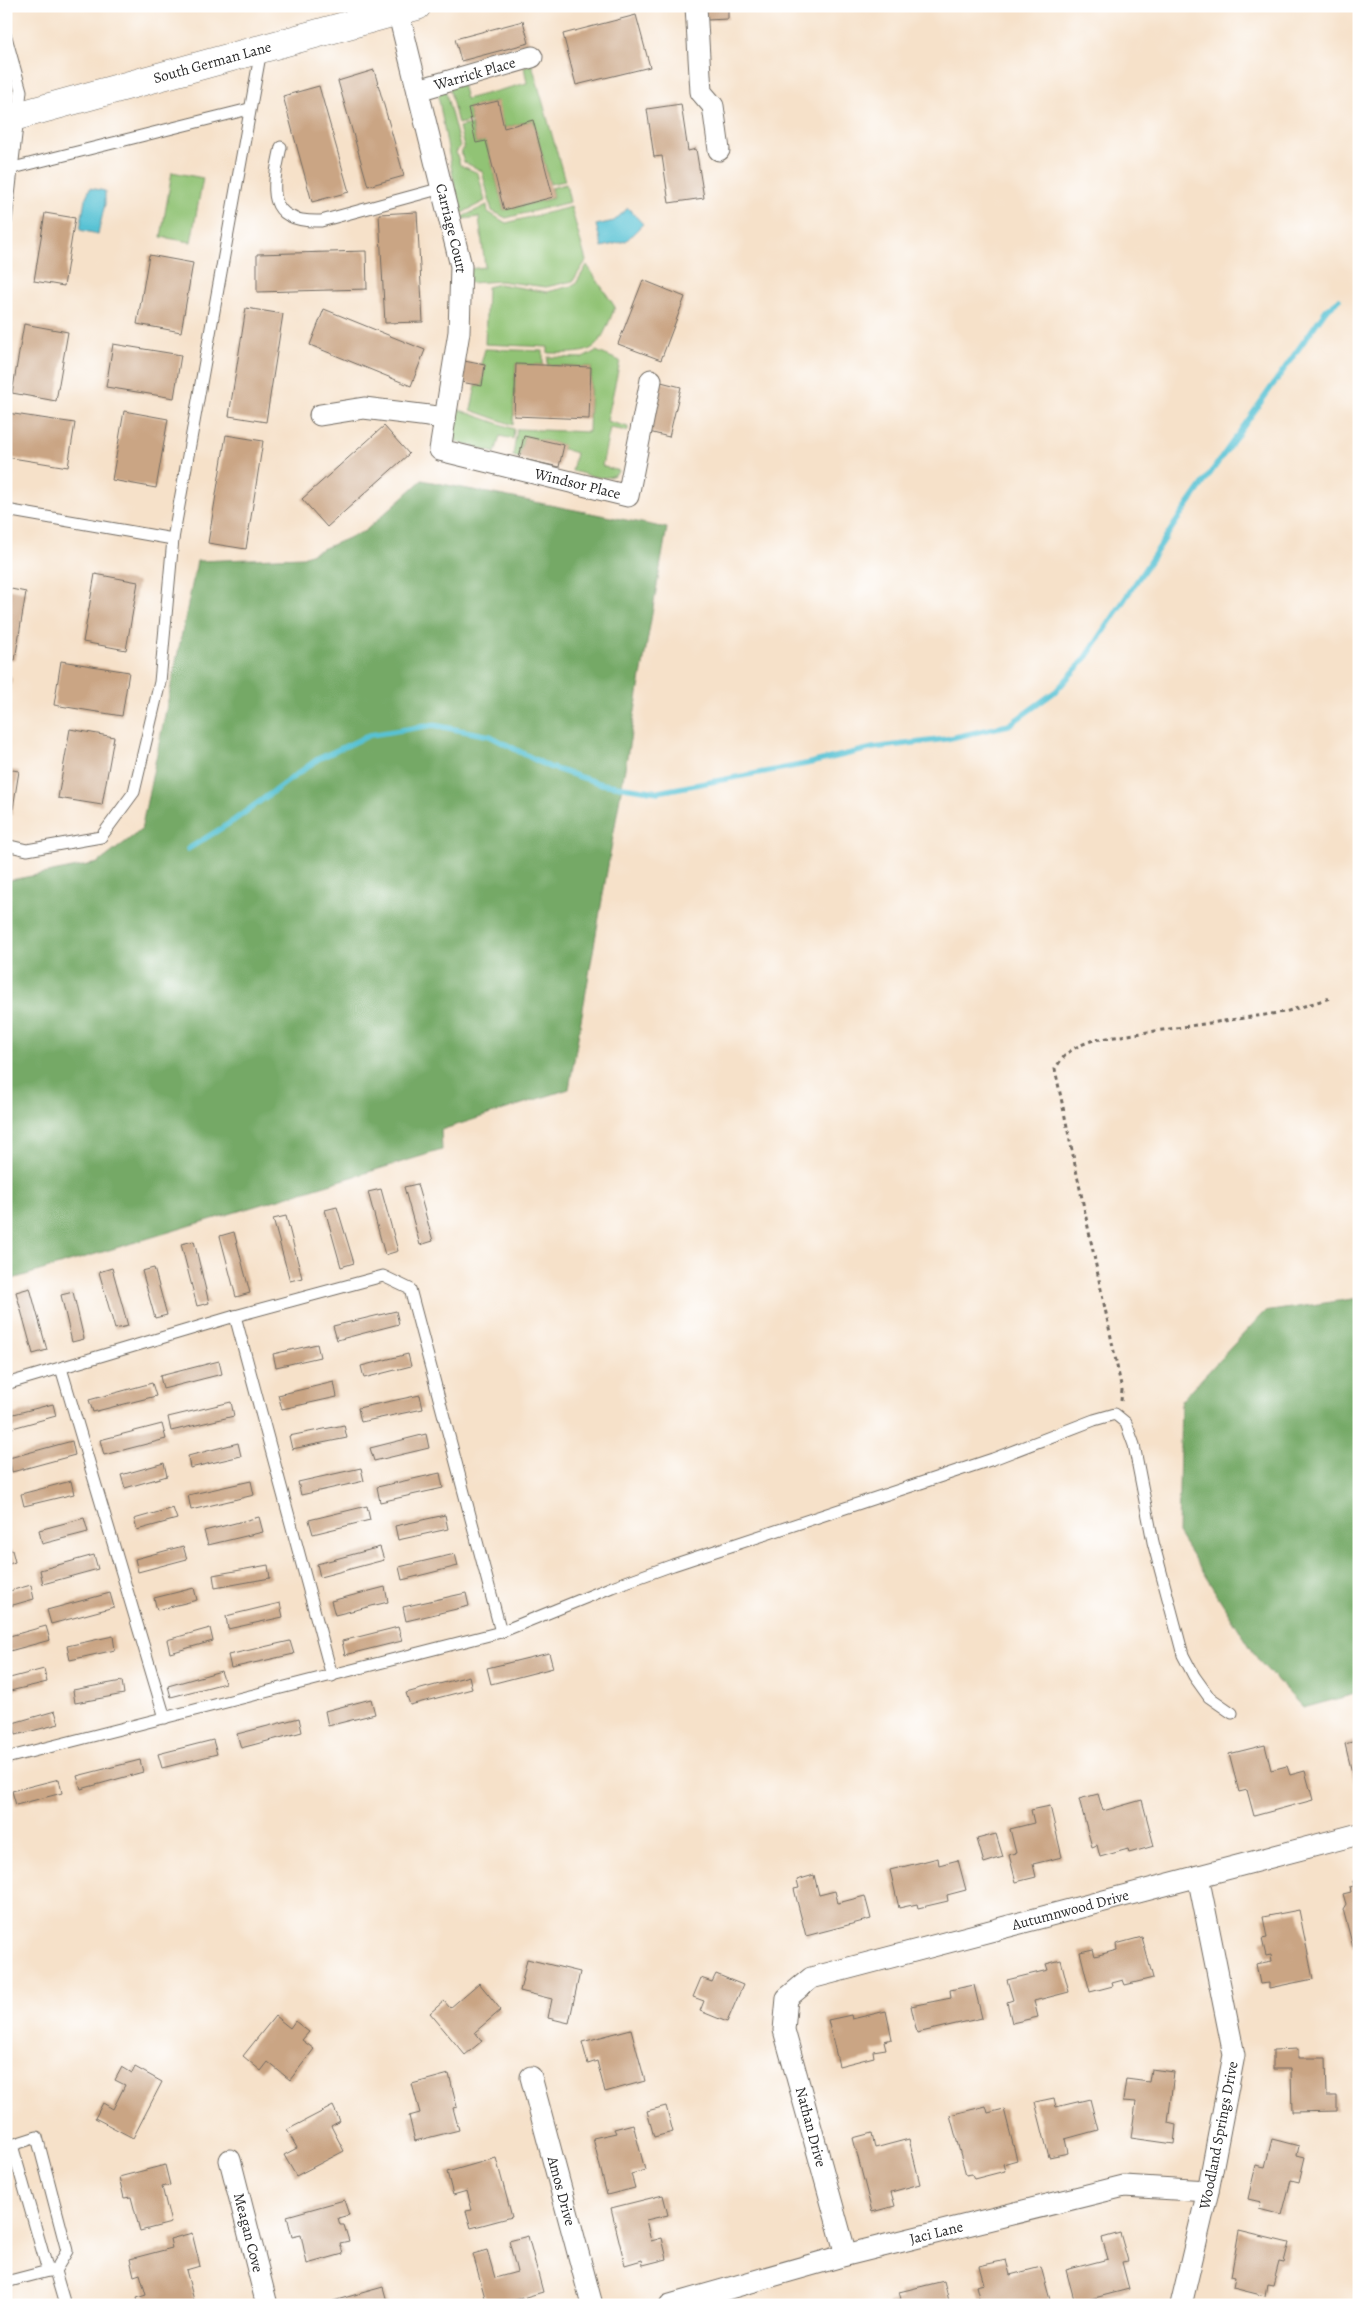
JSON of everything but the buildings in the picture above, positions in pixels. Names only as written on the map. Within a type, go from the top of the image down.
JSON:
[{"type":"street","points":[[696,6],[701,92],[713,106],[719,150]]},
{"type":"street","name":"South German Lane","points":[[13,117],[408,9]]},
{"type":"street","name":"Carriage Court","points":[[408,9],[418,90],[461,266],[459,332],[440,450]]},
{"type":"street","name":"Warrick Place","points":[[418,90],[532,57]]},
{"type":"street","name":"Windsor Place","points":[[440,450],[628,496],[651,380]]},
{"type":"street","points":[[320,415],[364,408],[445,418]]},
{"type":"street","name":"Autumnwood Drive","points":[[787,1998],[811,1978],[1359,1834]]},
{"type":"street","name":"Woodland Springs Drive","points":[[1180,2305],[1208,2191],[1234,2055],[1198,1876]]},
{"type":"street","name":"Nathan Drive","points":[[787,1998],[784,2030],[846,2256]]},
{"type":"street","name":"Amos Drive","points":[[531,2077],[592,2305]]},
{"type":"street","name":"Meagan Cove","points":[[230,2160],[267,2305]]},
{"type":"street","name":"Jaci Lane","points":[[670,2305],[846,2256],[1124,2186],[1208,2191]]},
{"type":"lane","points":[[6,36],[8,51],[21,91],[13,117],[13,168],[6,222]]},
{"type":"lane","points":[[6,845],[27,850],[101,837],[134,792],[160,682],[173,539],[261,50]]},
{"type":"lane","points":[[13,168],[249,109]]},
{"type":"lane","points":[[281,147],[273,183],[276,204],[284,215],[303,222],[321,221],[442,188]]},
{"type":"lane","points":[[6,510],[173,539]]},
{"type":"lane","points":[[6,1384],[235,1316],[384,1276],[410,1289],[501,1632]]},
{"type":"lane","points":[[235,1316],[332,1676]]},
{"type":"lane","points":[[61,1368],[165,1718]]},
{"type":"lane","points":[[6,1758],[501,1632],[612,1587],[733,1544],[984,1462],[1109,1415],[1120,1417],[1126,1423],[1134,1445],[1153,1542],[1182,1655],[1194,1676],[1210,1697],[1232,1713]]},
{"type":"lane","points":[[6,2282],[52,2271],[67,2250],[37,2137],[12,2144],[52,2271],[65,2305]]},
{"type":"path","points":[[1120,1417],[1122,1390],[1055,1069],[1064,1055],[1075,1046],[1094,1040],[1286,1012],[1330,998]]},
{"type":"green space","points":[[532,64],[565,181],[550,184],[533,120],[504,128],[497,101],[468,108],[471,121],[458,124],[449,87],[462,84],[466,99],[527,83],[524,67]]},
{"type":"green space","points":[[445,89],[460,147],[456,152],[460,165],[478,173],[485,201],[460,214],[438,95]]},
{"type":"green space","points":[[471,124],[476,143],[486,141],[504,210],[553,198],[551,188],[566,184],[570,202],[506,218],[492,211],[482,171],[464,162],[461,153],[464,147],[459,127]]},
{"type":"green space","points":[[172,172],[203,178],[191,242],[161,237]]},
{"type":"green space","points":[[487,205],[488,212],[506,223],[571,207],[586,261],[573,281],[546,287],[500,281],[470,283],[469,269],[485,267],[479,217],[463,219],[462,217]]},
{"type":"green space","points":[[587,265],[615,307],[604,333],[599,342],[593,347],[577,353],[548,353],[548,347],[485,344],[487,287],[499,284],[547,292],[575,285]]},
{"type":"green space","points":[[485,349],[543,351],[543,365],[516,364],[513,425],[471,410],[476,385],[482,386],[485,365],[481,364]]},
{"type":"green space","points":[[596,351],[620,361],[607,421],[628,427],[628,431],[610,428],[602,466],[619,471],[614,475],[603,478],[572,471],[576,453],[563,449],[563,445],[524,436],[519,458],[513,456],[517,429],[589,432],[591,367],[547,365],[548,357],[583,358]]},
{"type":"green space","points":[[454,408],[514,429],[513,439],[500,436],[495,453],[448,439]]},
{"type":"green space","points":[[422,480],[667,528],[569,1089],[441,1130],[442,1150],[6,1281],[6,881],[98,863],[141,830],[197,561],[303,557],[365,531]]},
{"type":"green space","points":[[1359,1298],[1359,1693],[1303,1708],[1259,1661],[1178,1533],[1181,1401],[1264,1312]]},
{"type":"water","points":[[90,188],[105,191],[105,204],[98,234],[80,230],[85,199]]},
{"type":"water","points":[[628,208],[643,224],[626,241],[602,247],[596,225],[614,221]]},
{"type":"waterway","points":[[188,849],[233,821],[318,759],[370,735],[433,725],[490,736],[549,767],[602,784],[658,792],[806,764],[873,748],[946,739],[1009,725],[1056,691],[1085,659],[1178,519],[1326,310],[1339,300]]}]
